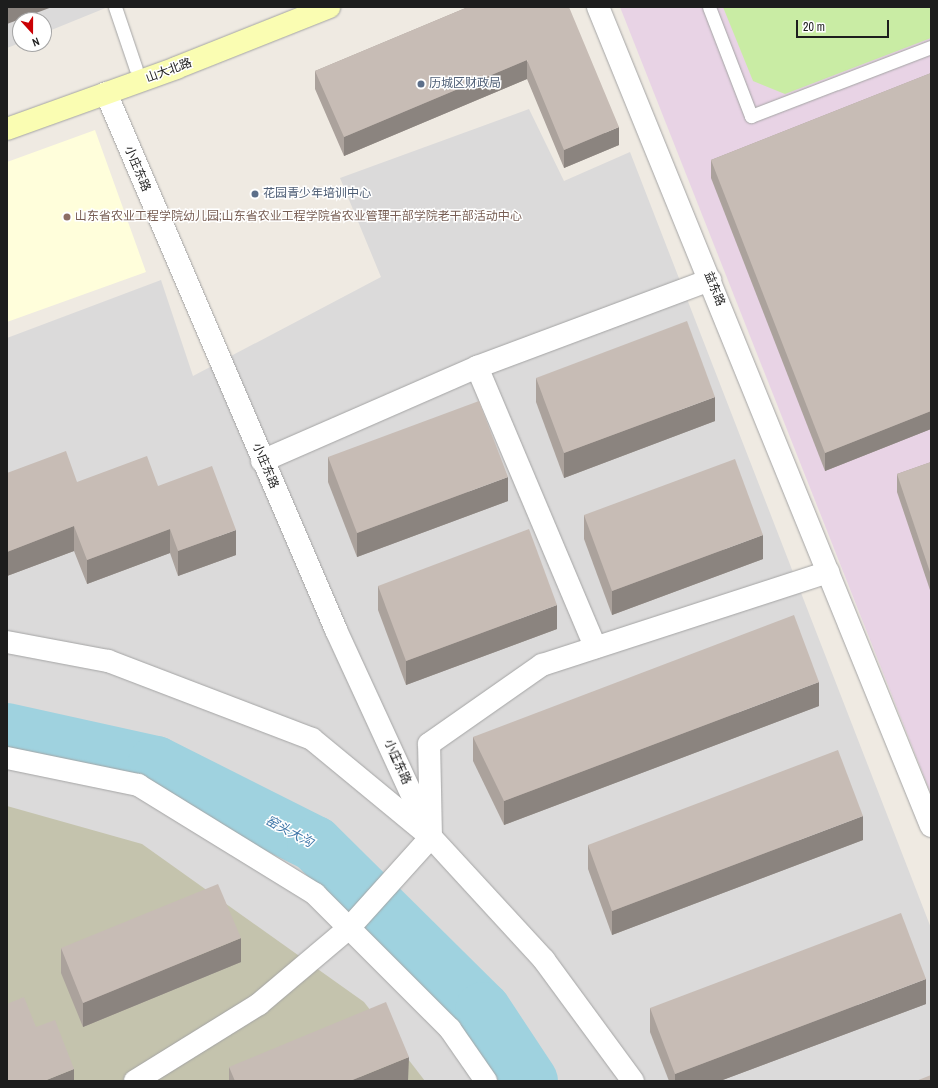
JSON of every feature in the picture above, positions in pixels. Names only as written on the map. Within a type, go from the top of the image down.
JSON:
[{"type":"main road","name":"山大北路","points":[[7,116],[136,69],[290,7]]},
{"type":"main road","name":"山大北路","points":[[7,129],[176,68],[329,7]]},
{"type":"street","name":"益东路","points":[[598,7],[931,826]]},
{"type":"street","name":"小庄东路","points":[[106,93],[262,461],[336,630],[431,837]]},
{"type":"street","points":[[262,461],[477,367],[710,280]]},
{"type":"street","points":[[477,367],[595,648]]},
{"type":"street","points":[[135,1081],[259,1004],[350,927],[431,837],[429,744],[542,665],[828,572]]},
{"type":"street","points":[[7,642],[108,661],[312,739],[431,837],[544,960],[633,1081]]},
{"type":"street","points":[[7,758],[138,785],[315,894],[350,927],[450,1029],[486,1081]]},
{"type":"lane","points":[[115,7],[136,69]]},
{"type":"lane","points":[[709,7],[752,116],[931,47]]},
{"type":"shaded area","points":[[7,7],[108,7],[52,30],[52,12],[12,12],[12,46],[7,48]]},
{"type":"shaded area","points":[[620,7],[931,7],[931,794]]},
{"type":"shaded area","points":[[529,109],[564,181],[630,152],[931,928],[931,1081],[7,1081],[7,338],[161,280],[193,376],[381,277],[340,178]]},
{"type":"shaded area","name":"山东省农业工程学院幼儿园;山东省农业工程学院省农业管理干部学院老干部活动中心","points":[[95,130],[146,272],[7,322],[7,162]]},
{"type":"shaded area","points":[[7,806],[142,844],[364,1002],[425,1081],[7,1081]]},
{"type":"green space","points":[[723,7],[931,7],[931,38],[785,94],[753,81]]},
{"type":"building","name":"历城区财政局","points":[[468,7],[569,7],[619,127],[564,150],[527,60],[344,137],[315,71]]},
{"type":"building","points":[[931,73],[931,411],[825,453],[711,160]]},
{"type":"building","points":[[687,321],[715,397],[564,453],[536,378]]},
{"type":"building","points":[[479,401],[508,477],[357,533],[328,457]]},
{"type":"building","points":[[66,451],[77,482],[147,456],[158,486],[212,466],[236,530],[178,551],[170,529],[87,560],[74,526],[7,552],[7,473]]},
{"type":"building","points":[[735,459],[763,535],[612,591],[584,515]]},
{"type":"building","points":[[931,462],[931,575],[897,474]]},
{"type":"building","points":[[529,529],[557,605],[406,661],[378,586]]},
{"type":"building","points":[[794,615],[819,682],[504,801],[473,737]]},
{"type":"building","points":[[838,750],[863,816],[612,911],[588,845]]},
{"type":"building","points":[[218,884],[241,938],[83,1003],[61,948]]},
{"type":"building","points":[[901,913],[926,979],[675,1074],[650,1008]]},
{"type":"building","points":[[24,997],[36,1027],[55,1020],[74,1069],[44,1081],[7,1081],[7,1004]]},
{"type":"building","points":[[386,1002],[409,1057],[350,1081],[235,1081],[229,1067]]},
{"type":"building","points":[[931,1075],[931,1081],[916,1081]]},
{"type":"waterway","name":"窑头大沟","points":[[7,731],[156,764],[315,844],[483,1010],[530,1081]]},
{"type":"place","name":"历城区财政局","points":[[421,84]]},
{"type":"place","name":"花园青少年培训中心","points":[[255,194]]},
{"type":"place","name":"山东省农业工程学院幼儿园;山东省农业工程学院省农业管理干部学院老干部活动中心","points":[[67,217]]}]
